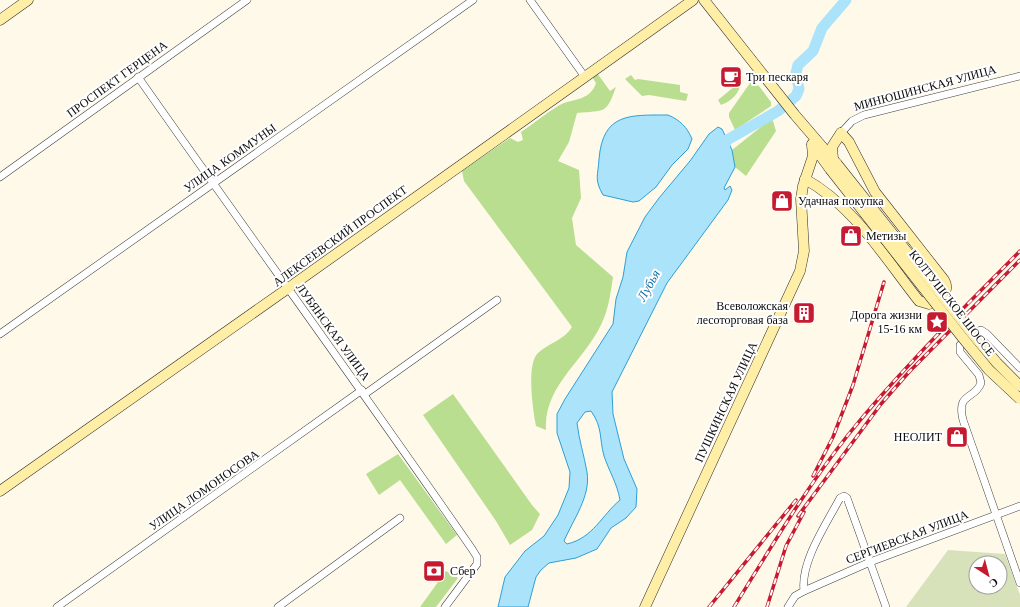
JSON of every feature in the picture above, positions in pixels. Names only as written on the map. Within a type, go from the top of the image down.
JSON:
[{"type":"street","points":[[0,20],[28,0]]},
{"type":"street","name":"ПРОСПЕКТ ГЕРЦЕНА","points":[[0,177],[138,77],[248,0]]},
{"type":"street","name":"УЛИЦА КОММУНЫ","points":[[0,334],[473,0]]},
{"type":"street","points":[[530,0],[585,77]]},
{"type":"street","name":"АЛЕКСЕЕВСКИЙ ПРОСПЕКТ","points":[[0,491],[693,0]]},
{"type":"street","name":"КОЛТУШСКОЕ ШОССЕ","points":[[704,0],[795,115],[815,143],[834,164],[970,331],[997,363],[1020,386]]},
{"type":"street","name":"МИНЮШИНСКАЯ УЛИЦА","points":[[834,164],[832,147],[841,133],[852,121],[864,115],[1020,76]]},
{"type":"street","name":"ЛУБЯНСКАЯ УЛИЦА","points":[[138,77],[287,289],[363,392],[472,548],[477,564],[445,607]]},
{"type":"street","points":[[806,179],[830,196],[853,217],[919,301],[929,304],[945,293],[947,286],[944,280],[875,192],[849,142],[841,133]]},
{"type":"street","name":"МИНЮШИНСКАЯ УЛИЦА","points":[[815,143],[828,142],[841,133]]},
{"type":"street","name":"ПУШКИНСКАЯ УЛИЦА","points":[[645,607],[800,271],[804,244],[801,199],[813,156],[815,143]]},
{"type":"street","name":"КОЛТУШСКОЕ ШОССЕ","points":[[834,164],[962,337],[989,370],[1020,399]]},
{"type":"street","name":"ПУШКИНСКАЯ УЛИЦА","points":[[806,179],[814,167],[819,165],[834,164]]},
{"type":"street","name":"УЛИЦА ЛОМОНОСОВА","points":[[57,607],[363,392],[497,300]]},
{"type":"street","points":[[1020,368],[984,331],[977,330],[963,341],[959,348],[962,356],[981,378],[980,386],[963,402],[961,411],[1020,582]]},
{"type":"street","points":[[788,607],[795,596],[804,590],[802,579],[816,542],[840,498],[844,496],[847,498],[886,607]]},
{"type":"street","name":"СЕРГИЕВСКАЯ УЛИЦА","points":[[804,590],[870,562],[1020,506]]},
{"type":"street","points":[[278,607],[400,518]]},
{"type":"green space","points":[[597,73],[610,91],[616,87],[613,96],[607,107],[599,111],[577,113],[569,142],[558,161],[579,170],[581,198],[572,218],[576,245],[613,277],[609,303],[604,318],[588,346],[559,385],[547,414],[546,430],[536,426],[533,410],[531,377],[534,359],[538,353],[565,335],[572,327],[464,181],[462,171],[510,138],[518,142],[523,140],[521,132],[548,112],[563,103],[585,97],[593,89],[596,83],[592,77]]},
{"type":"green space","points":[[631,75],[635,80],[638,79],[680,85],[680,92],[688,94],[686,101],[649,95],[642,96],[625,79]]},
{"type":"green space","points":[[741,81],[735,96],[721,105],[718,100]]},
{"type":"green space","points":[[750,83],[759,86],[771,102],[771,106],[735,130],[729,117],[729,113]]},
{"type":"green space","points":[[772,118],[776,131],[746,176],[735,167],[732,150]]},
{"type":"green space","points":[[453,394],[540,514],[532,530],[510,545],[496,521],[423,415]]},
{"type":"green space","points":[[398,454],[457,535],[446,544],[400,480],[379,495],[366,474]]},
{"type":"green space","points":[[948,550],[1005,554],[968,555],[968,595],[1008,595],[1008,562],[1020,595],[1020,607],[906,607]]},
{"type":"green space","points":[[446,571],[458,578],[436,607],[420,607]]},
{"type":"water","points":[[641,115],[668,115],[683,124],[688,131],[692,139],[688,149],[672,165],[656,187],[639,201],[633,202],[603,195],[598,185],[597,174],[602,144],[606,133],[612,125],[620,120]]},
{"type":"water","points":[[718,127],[722,129],[732,150],[735,167],[724,188],[725,190],[730,186],[732,190],[728,200],[667,283],[612,392],[613,414],[624,459],[637,489],[636,507],[626,518],[611,528],[597,549],[576,558],[549,563],[541,570],[536,577],[528,607],[498,607],[505,577],[525,551],[544,536],[558,515],[569,488],[570,472],[557,433],[557,414],[613,324],[616,299],[623,277],[627,252],[645,217],[690,161],[709,134]],"holes":[[[591,411],[599,428],[602,450],[620,500],[584,537],[567,544],[564,541],[584,499],[588,481],[577,423],[585,412]]]},
{"type":"waterway","name":"Лубья","points":[[720,153],[727,140],[778,111],[796,96],[799,89],[796,73],[798,65],[813,51],[822,28],[846,0]]},
{"type":"railway","points":[[734,607],[803,497],[848,435],[910,364],[1020,251]]},
{"type":"railway","points":[[798,516],[881,404],[909,372],[1020,260]]},
{"type":"railway","points":[[813,476],[833,437],[853,385],[884,282]]},
{"type":"railway","points":[[709,607],[796,500]]},
{"type":"railway","points":[[767,607],[786,546],[804,512]]},
{"type":"place","name":"Три пескаря","points":[[731,77]]},
{"type":"place","name":"Удачная покупка","points":[[782,201]]},
{"type":"place","name":"Метизы","points":[[851,236]]},
{"type":"place","name":"Всеволожская лесоторговая база","points":[[804,313]]},
{"type":"place","name":"Дорога жизни 15-16 км","points":[[937,322]]},
{"type":"place","name":"НЕОЛИТ","points":[[957,437]]},
{"type":"place","name":"Сбер","points":[[434,571]]}]
